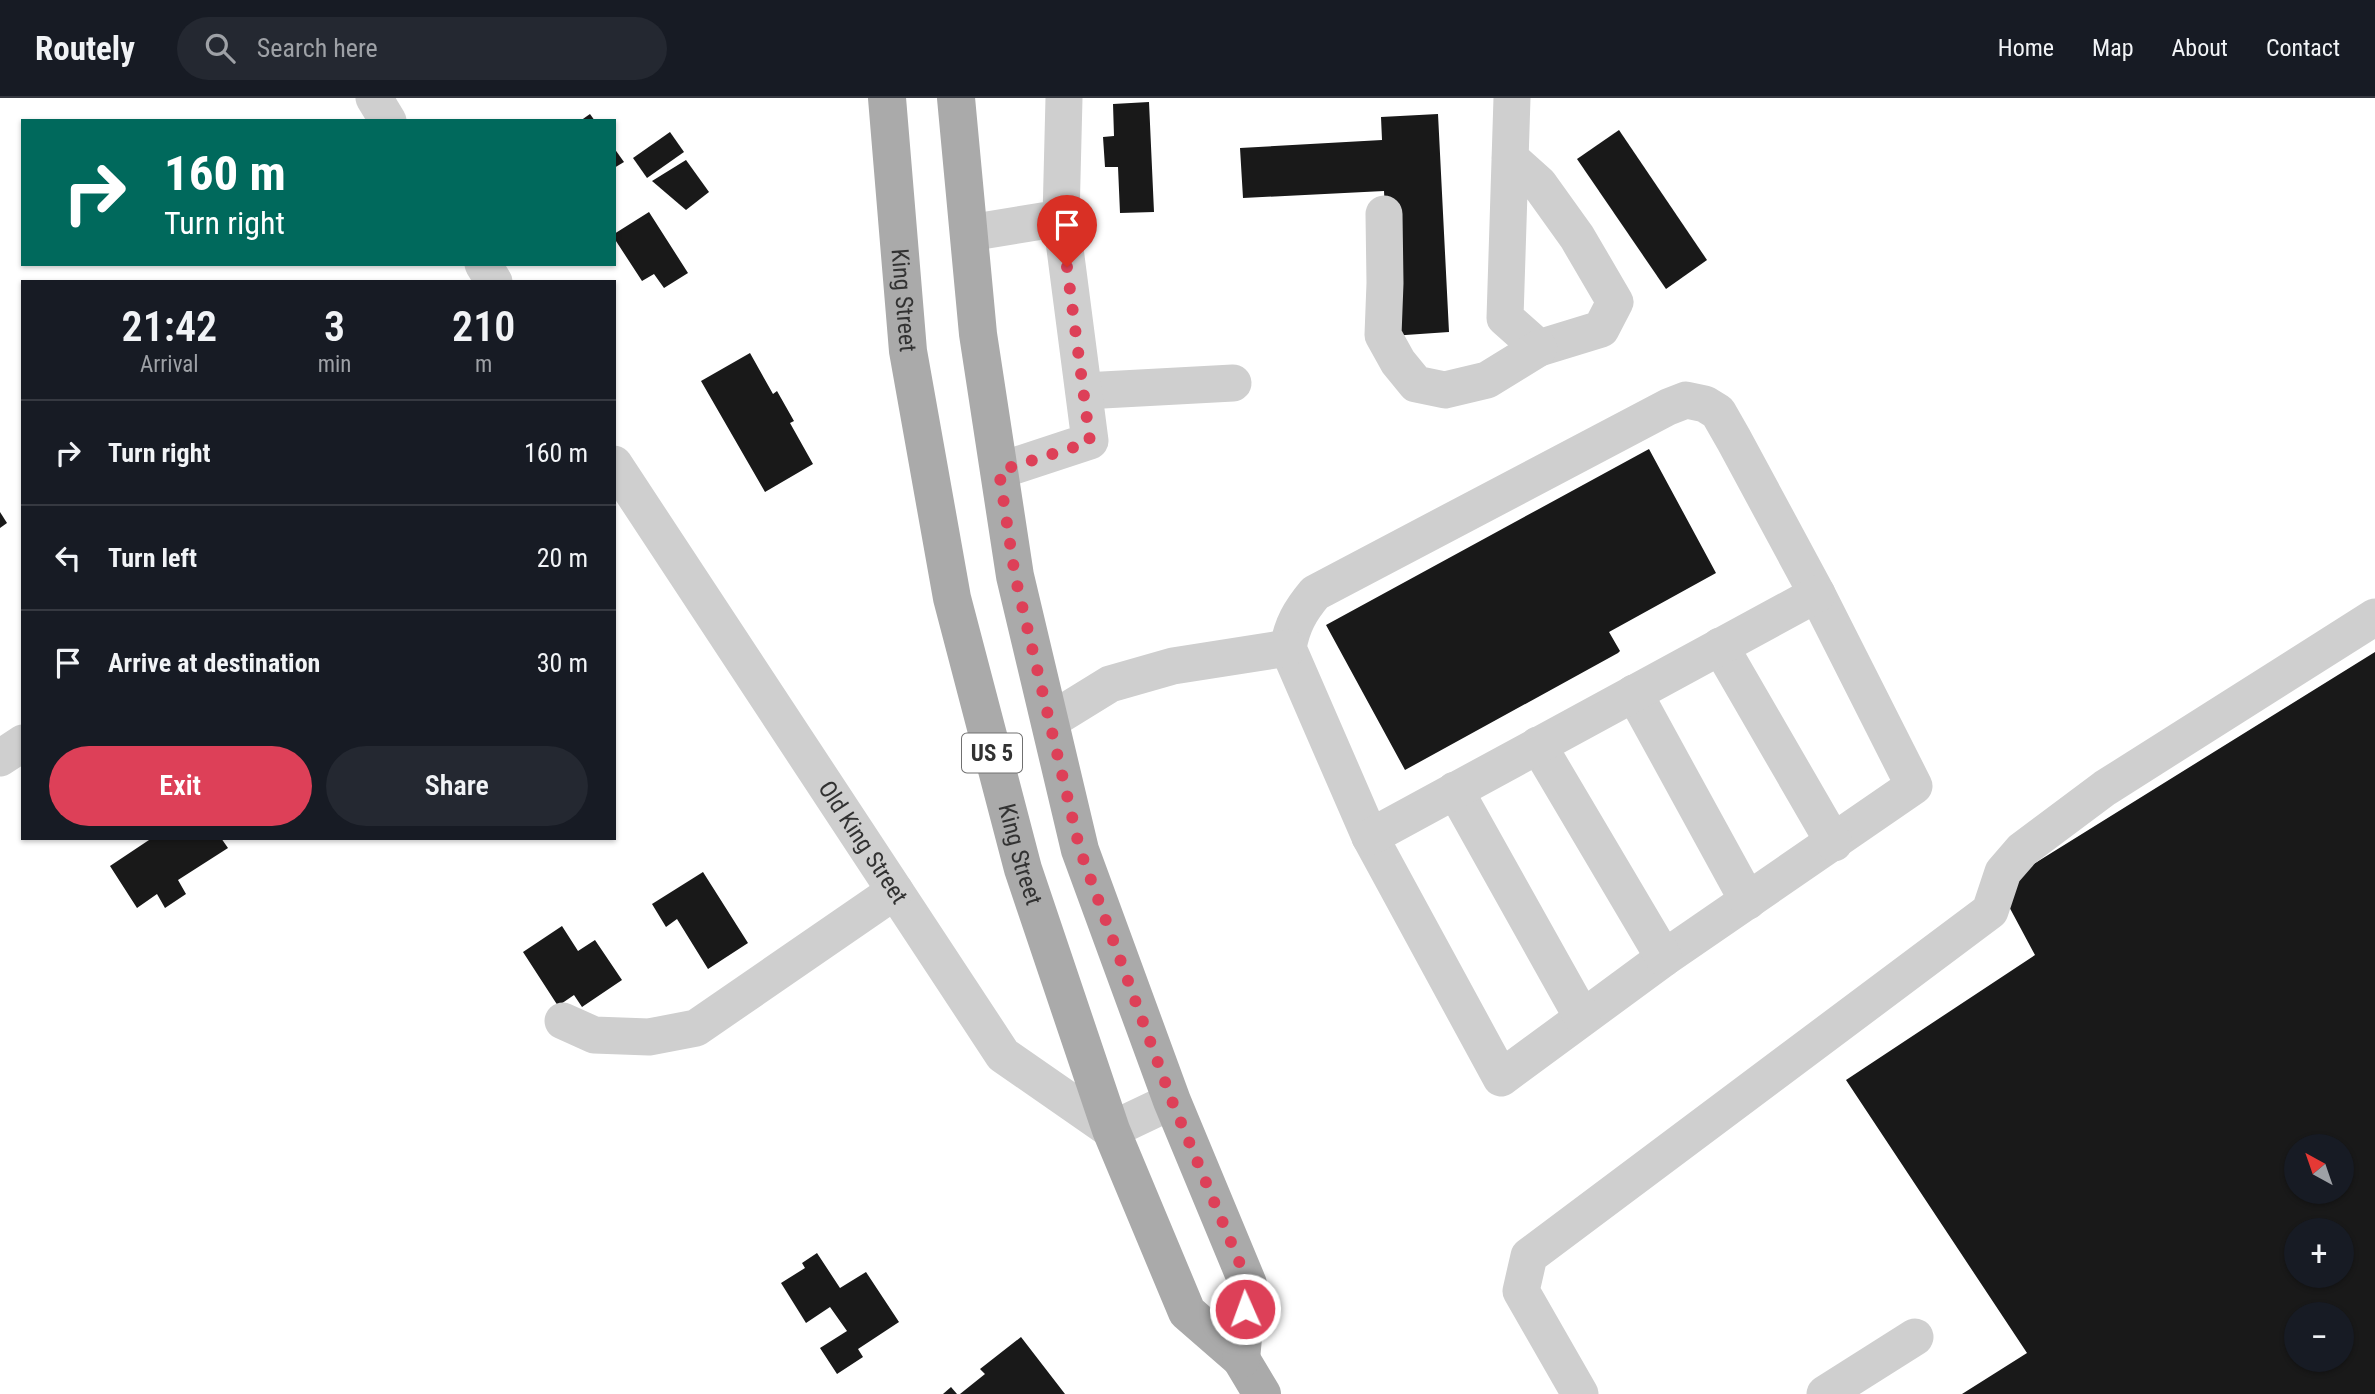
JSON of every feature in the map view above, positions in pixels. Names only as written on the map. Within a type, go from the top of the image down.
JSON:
[{"type":"main road","name":"King Street","points":[[887,98],[908,351],[951,598],[1023,869],[1111,1130],[1187,1312],[1241,1359],[1262,1394]]},
{"type":"main road","name":"US 5","points":[[956,98],[978,334],[1015,576],[1080,850],[1172,1101],[1248,1283],[1241,1359]]},
{"type":"street","points":[[374,98],[387,119]]},
{"type":"street","points":[[999,471],[1090,442],[1061,218],[1064,98]]},
{"type":"street","points":[[1511,98],[1505,318],[1539,348]]},
{"type":"street","points":[[1384,214],[1383,335],[1398,362],[1416,384],[1445,390],[1488,380],[1539,348],[1601,330],[1615,302],[1577,237],[1539,184],[1510,158]]},
{"type":"street","points":[[969,233],[1061,218]]},
{"type":"street","points":[[1084,391],[1233,383]]},
{"type":"street","points":[[1686,400],[1705,404],[1718,412],[1817,594],[1914,786],[1664,958],[1501,1077],[1370,837],[1288,648],[1292,628],[1300,611],[1315,593],[1686,400]]},
{"type":"street","name":"Old King Street","points":[[616,467],[1003,1055],[1111,1130]]},
{"type":"street","points":[[1370,837],[1817,594]]},
{"type":"street","points":[[1580,1394],[1521,1291],[1528,1256],[1990,911],[2003,872],[2022,850],[2105,788],[2375,617]]},
{"type":"street","points":[[1720,646],[1834,843]]},
{"type":"street","points":[[1050,721],[1110,684],[1173,666],[1288,648]]},
{"type":"street","points":[[1634,693],[1748,901]]},
{"type":"street","points":[[0,758],[21,744]]},
{"type":"street","points":[[1538,746],[1664,958]]},
{"type":"street","points":[[1455,790],[1582,1017]]},
{"type":"street","points":[[563,1021],[594,1035],[649,1037],[696,1028],[895,891]]},
{"type":"street","points":[[1111,1130],[1172,1101]]},
{"type":"street","points":[[1825,1394],[1915,1336]]},
{"type":"building","points":[[1149,102],[1154,212],[1120,213],[1118,167],[1105,167],[1103,137],[1114,136],[1113,104]]},
{"type":"building","points":[[1438,114],[1449,332],[1391,336],[1384,191],[1243,198],[1240,148],[1382,140],[1381,117]]},
{"type":"building","points":[[1619,130],[1707,260],[1666,289],[1577,159]]},
{"type":"building","points":[[670,132],[684,152],[647,178],[633,158]]},
{"type":"building","points":[[616,151],[624,162],[616,167]]},
{"type":"building","points":[[686,160],[709,192],[686,210],[652,181]]},
{"type":"building","points":[[649,212],[688,273],[664,288],[654,274],[642,281],[616,241],[616,233]]},
{"type":"building","points":[[750,353],[773,394],[777,391],[794,421],[790,423],[813,464],[765,492],[701,381]]},
{"type":"building","points":[[1649,449],[1716,573],[1609,632],[1620,651],[1618,653],[1405,770],[1326,625]]},
{"type":"building","points":[[0,512],[7,523],[0,528]]},
{"type":"building","points":[[2375,652],[2375,1394],[1962,1394],[2027,1353],[1846,1080],[2035,955],[1998,886]]},
{"type":"building","points":[[149,840],[222,840],[228,848],[178,880],[186,894],[165,908],[157,894],[137,908],[110,866]]},
{"type":"building","points":[[703,872],[748,943],[708,969],[677,919],[666,927],[652,904]]},
{"type":"building","points":[[562,926],[578,951],[595,940],[622,980],[582,1007],[574,995],[558,1006],[523,952]]},
{"type":"building","points":[[817,1253],[840,1288],[866,1272],[899,1322],[858,1349],[863,1357],[837,1374],[820,1348],[847,1331],[830,1307],[806,1323],[781,1283],[805,1268],[802,1263]]},
{"type":"building","points":[[1021,1337],[1065,1394],[960,1394],[985,1374],[980,1369]]},
{"type":"building","points":[[951,1387],[957,1394],[943,1394]]},
{"type":"route","points":[[1067,267],[1090,442],[999,471],[1015,576],[1080,850],[1172,1101],[1248,1283],[1245,1309]]}]
